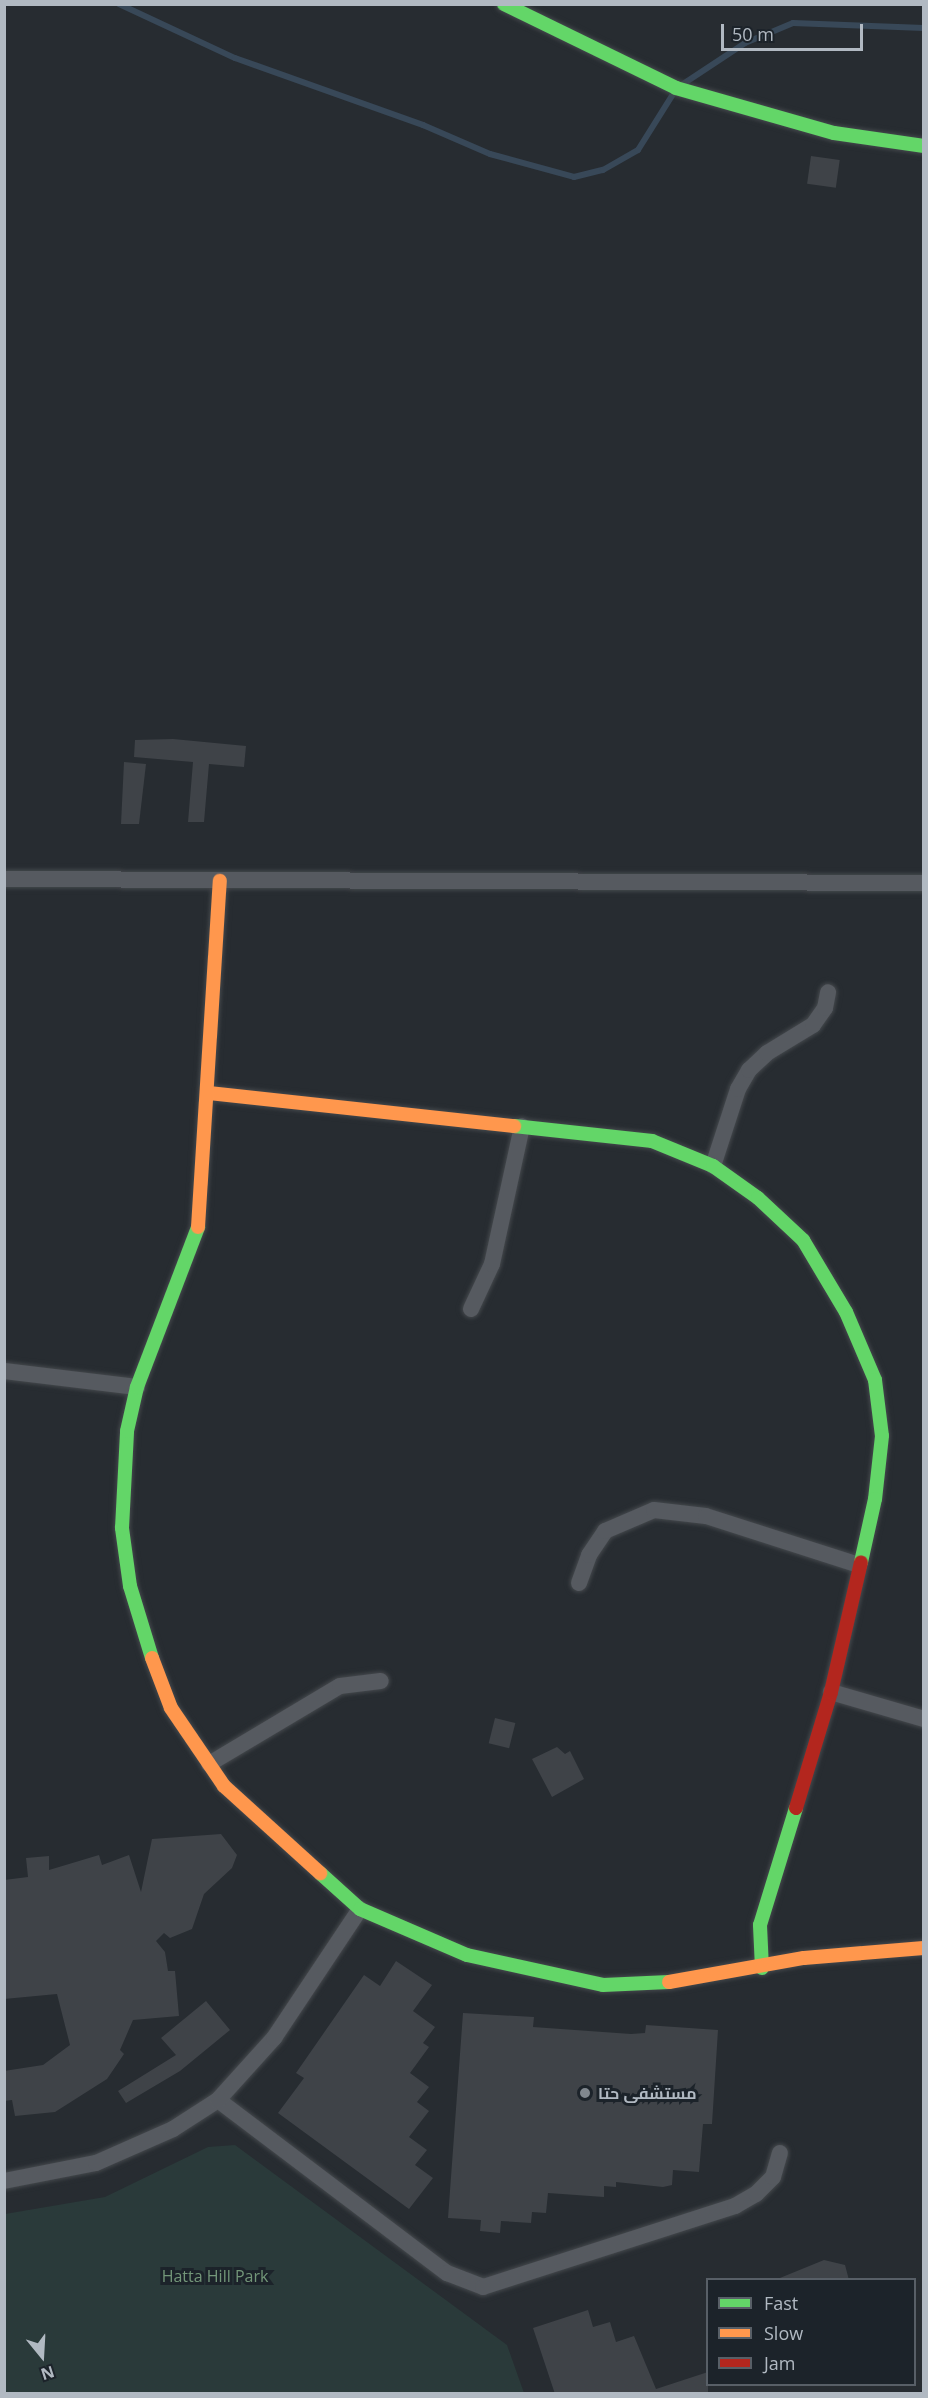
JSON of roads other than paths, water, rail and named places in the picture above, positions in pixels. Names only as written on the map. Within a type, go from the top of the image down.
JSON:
[{"type":"street","points":[[504,4],[676,88],[834,133],[924,146]]},
{"type":"street","points":[[4,879],[924,883]]},
{"type":"street","points":[[220,881],[209,1093],[194,1244],[137,1387],[127,1431],[122,1528],[130,1586],[161,1684],[209,1764],[244,1806],[360,1909],[467,1955],[603,1984],[679,1981],[762,1968],[804,1958],[924,1948]]},
{"type":"street","points":[[714,1166],[738,1089],[749,1070],[767,1053],[813,1025],[825,1008],[828,992]]},
{"type":"street","points":[[209,1093],[522,1125],[651,1141],[714,1166],[758,1197],[803,1240],[846,1312],[874,1380],[882,1436],[875,1499],[831,1692],[760,1925],[762,1968]]},
{"type":"street","points":[[471,1309],[492,1264],[522,1125]]},
{"type":"street","points":[[4,1371],[137,1387]]},
{"type":"street","points":[[579,1583],[589,1555],[605,1531],[654,1510],[706,1516],[859,1565]]},
{"type":"street","points":[[209,1764],[340,1686],[381,1681]]},
{"type":"street","points":[[831,1692],[924,1719]]},
{"type":"street","points":[[4,2181],[105,2159],[173,2129],[218,2100],[274,2038],[360,1909]]},
{"type":"street","points":[[218,2100],[447,2273],[483,2287],[735,2206],[756,2194],[773,2177],[780,2153]]},
{"type":"waterway","points":[[119,4],[235,58],[423,125],[490,154],[574,177],[603,170],[638,150],[675,91]]},
{"type":"waterway","points":[[683,84],[745,43],[793,23],[924,28]]},
{"type":"place","name":"مستشفى حتا","points":[[585,2093]]},
{"type":"park label","name":"Hatta Hill Park","points":[[215,2276]]}]
